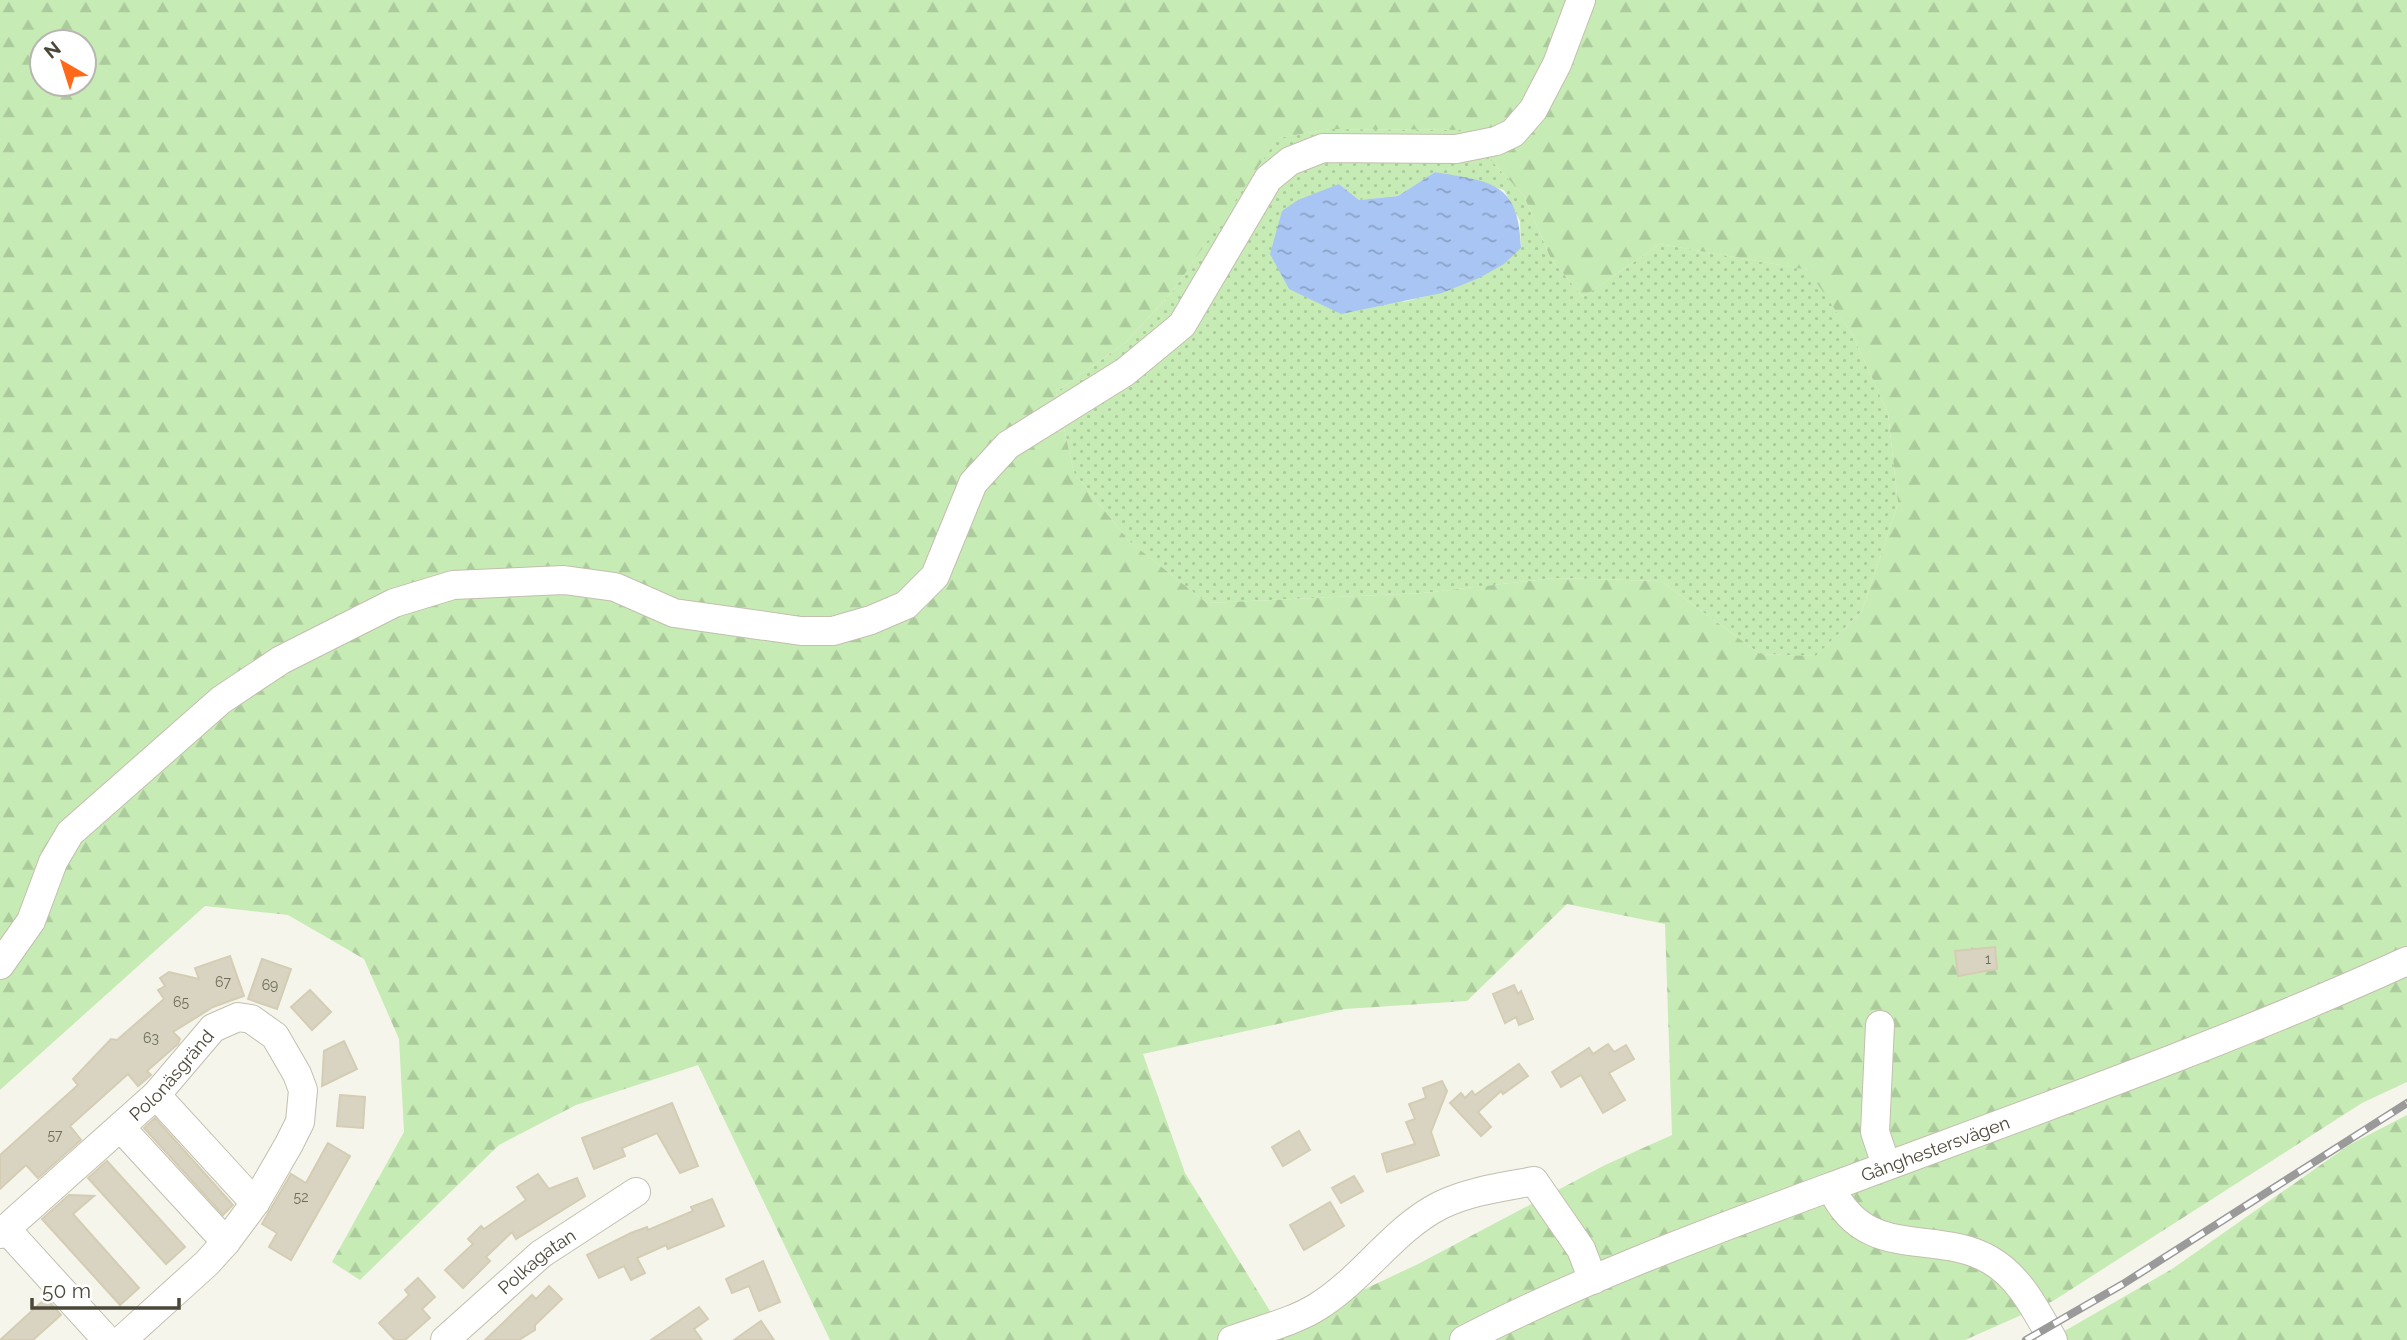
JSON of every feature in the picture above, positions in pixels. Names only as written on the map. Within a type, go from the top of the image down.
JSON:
[{"type":"street","points":[[0,965],[32,921],[53,862],[69,833],[221,699],[281,660],[394,603],[453,585],[564,580],[615,587],[674,613],[801,631],[832,631],[871,620],[906,605],[935,576],[973,483],[1008,445],[1125,372],[1182,324],[1268,179],[1290,160],[1323,148],[1456,149],[1496,141],[1513,133],[1533,110],[1557,65],[1581,0]]},
{"type":"street","name":"Gånghestersvägen","points":[[1464,1340],[1527,1307],[1593,1279],[2191,1050],[2407,961]]},
{"type":"street","name":"Polonäsgränd","points":[[107,1340],[3,1232],[156,1095],[204,1038],[225,1020],[251,1019],[275,1037],[297,1074],[303,1090],[300,1122],[255,1203],[226,1242],[207,1263],[122,1340]]},
{"type":"street","points":[[1880,1025],[1875,1132],[1886,1165]]},
{"type":"street","points":[[156,1095],[255,1203]]},
{"type":"street","name":"Polonäsgränd","points":[[121,1128],[226,1242]]},
{"type":"street","points":[[1232,1340],[1315,1309],[1350,1284],[1397,1237],[1439,1206],[1471,1193],[1534,1181],[1581,1249],[1593,1279]]},
{"type":"street","points":[[1830,1186],[1848,1215],[1893,1240],[1968,1250],[1989,1259],[2028,1296],[2053,1340]]},
{"type":"street","name":"Polkagatan","points":[[445,1340],[541,1254],[636,1192]]},
{"type":"green space","points":[[0,0],[2407,0],[2407,1082],[2362,1103],[2053,1301],[1965,1340],[830,1340],[698,1065],[576,1105],[499,1145],[360,1280],[332,1262],[404,1132],[399,1039],[364,959],[288,915],[205,906],[0,1090]],"holes":[[[1330,129],[1463,130],[1524,196],[1551,259],[1583,297],[1660,244],[1808,270],[1853,336],[1888,413],[1898,504],[1862,611],[1816,656],[1760,654],[1661,581],[1555,578],[1423,593],[1207,603],[1129,541],[1074,473],[1056,392],[1125,343],[1173,291],[1278,138]],[[1567,904],[1665,924],[1672,1135],[1605,1165],[1418,1264],[1348,1297],[1275,1319],[1185,1173],[1143,1054],[1345,1009],[1467,1001]]]},
{"type":"green space","points":[[1330,129],[1463,130],[1524,196],[1551,259],[1583,297],[1660,244],[1809,270],[1853,336],[1888,413],[1898,504],[1862,611],[1816,656],[1760,654],[1661,581],[1555,578],[1423,593],[1207,603],[1129,541],[1074,473],[1056,392],[1125,343],[1173,291],[1277,138]],"holes":[[[1435,172],[1504,190],[1520,221],[1521,248],[1466,282],[1403,302],[1339,184],[1359,200],[1398,196]]]},
{"type":"green space","points":[[2407,1115],[2407,1340],[2049,1340],[2172,1269],[2349,1145]]},
{"type":"water","points":[[1435,172],[1486,183],[1508,197],[1515,209],[1521,248],[1504,264],[1442,293],[1341,314],[1289,289],[1270,254],[1282,211],[1298,200],[1339,184],[1359,200],[1398,196]]},
{"type":"building","points":[[1995,947],[1997,969],[1958,976],[1955,951]]},
{"type":"building","points":[[230,956],[244,996],[213,1007],[173,1032],[180,1039],[178,1044],[147,1071],[151,1075],[138,1086],[128,1074],[70,1126],[81,1140],[38,1178],[26,1165],[0,1189],[0,1155],[78,1085],[73,1079],[111,1039],[117,1040],[164,999],[158,990],[165,986],[160,978],[169,972],[199,979],[195,968]]},
{"type":"building","points":[[262,959],[291,969],[277,1009],[248,999]]},
{"type":"building","points":[[1514,985],[1518,994],[1521,991],[1533,1019],[1519,1025],[1516,1017],[1505,1023],[1493,994]]},
{"type":"building","points":[[310,990],[331,1012],[312,1030],[291,1007]]},
{"type":"building","points":[[344,1041],[357,1069],[322,1086],[324,1051]]},
{"type":"building","points":[[1608,1044],[1614,1052],[1626,1045],[1634,1059],[1609,1073],[1625,1100],[1603,1113],[1581,1075],[1561,1087],[1552,1072],[1589,1048],[1593,1054]]},
{"type":"building","points":[[1519,1064],[1528,1076],[1503,1094],[1501,1091],[1478,1112],[1491,1127],[1481,1136],[1450,1103],[1461,1093],[1465,1098],[1472,1091],[1475,1095]]},
{"type":"building","points":[[1442,1081],[1447,1091],[1431,1132],[1439,1155],[1387,1172],[1382,1154],[1415,1144],[1406,1122],[1415,1119],[1409,1104],[1426,1098],[1423,1088]]},
{"type":"building","points":[[340,1095],[365,1097],[363,1128],[337,1126]]},
{"type":"building","points":[[672,1103],[698,1166],[680,1173],[657,1133],[622,1148],[625,1156],[594,1169],[582,1138]]},
{"type":"building","points":[[155,1118],[233,1205],[223,1215],[144,1128]]},
{"type":"building","points":[[1299,1131],[1310,1150],[1283,1166],[1272,1147]]},
{"type":"building","points":[[328,1143],[350,1156],[291,1260],[269,1247],[277,1233],[262,1224],[291,1174],[306,1183]]},
{"type":"building","points":[[107,1161],[185,1247],[166,1264],[88,1178]]},
{"type":"building","points":[[538,1174],[549,1189],[577,1178],[585,1196],[516,1239],[512,1232],[486,1257],[490,1261],[463,1288],[445,1270],[473,1244],[468,1239],[481,1226],[484,1229],[526,1200],[517,1187]]},
{"type":"building","points":[[1354,1176],[1363,1191],[1341,1203],[1332,1188]]},
{"type":"building","points":[[69,1195],[94,1196],[73,1214],[139,1288],[120,1305],[42,1219]]},
{"type":"building","points":[[712,1199],[724,1226],[668,1249],[666,1245],[637,1258],[645,1273],[631,1280],[624,1266],[599,1278],[587,1255],[631,1233],[647,1227],[648,1230],[693,1211],[691,1207]]},
{"type":"building","points":[[1330,1202],[1344,1226],[1304,1250],[1290,1225]]},
{"type":"building","points":[[763,1261],[780,1302],[759,1311],[749,1286],[732,1293],[726,1279]]},
{"type":"building","points":[[418,1278],[435,1297],[422,1309],[430,1318],[405,1340],[395,1340],[379,1323],[409,1295],[405,1290]]},
{"type":"building","points":[[549,1286],[562,1299],[535,1325],[535,1330],[519,1340],[485,1340],[532,1295],[536,1299]]},
{"type":"building","points":[[46,1298],[61,1315],[33,1340],[0,1340]]},
{"type":"building","points":[[699,1307],[708,1319],[694,1329],[702,1340],[651,1340]]},
{"type":"building","points":[[761,1321],[774,1340],[734,1340]]},
{"type":"railway","points":[[2026,1340],[2123,1284],[2407,1103]]}]
